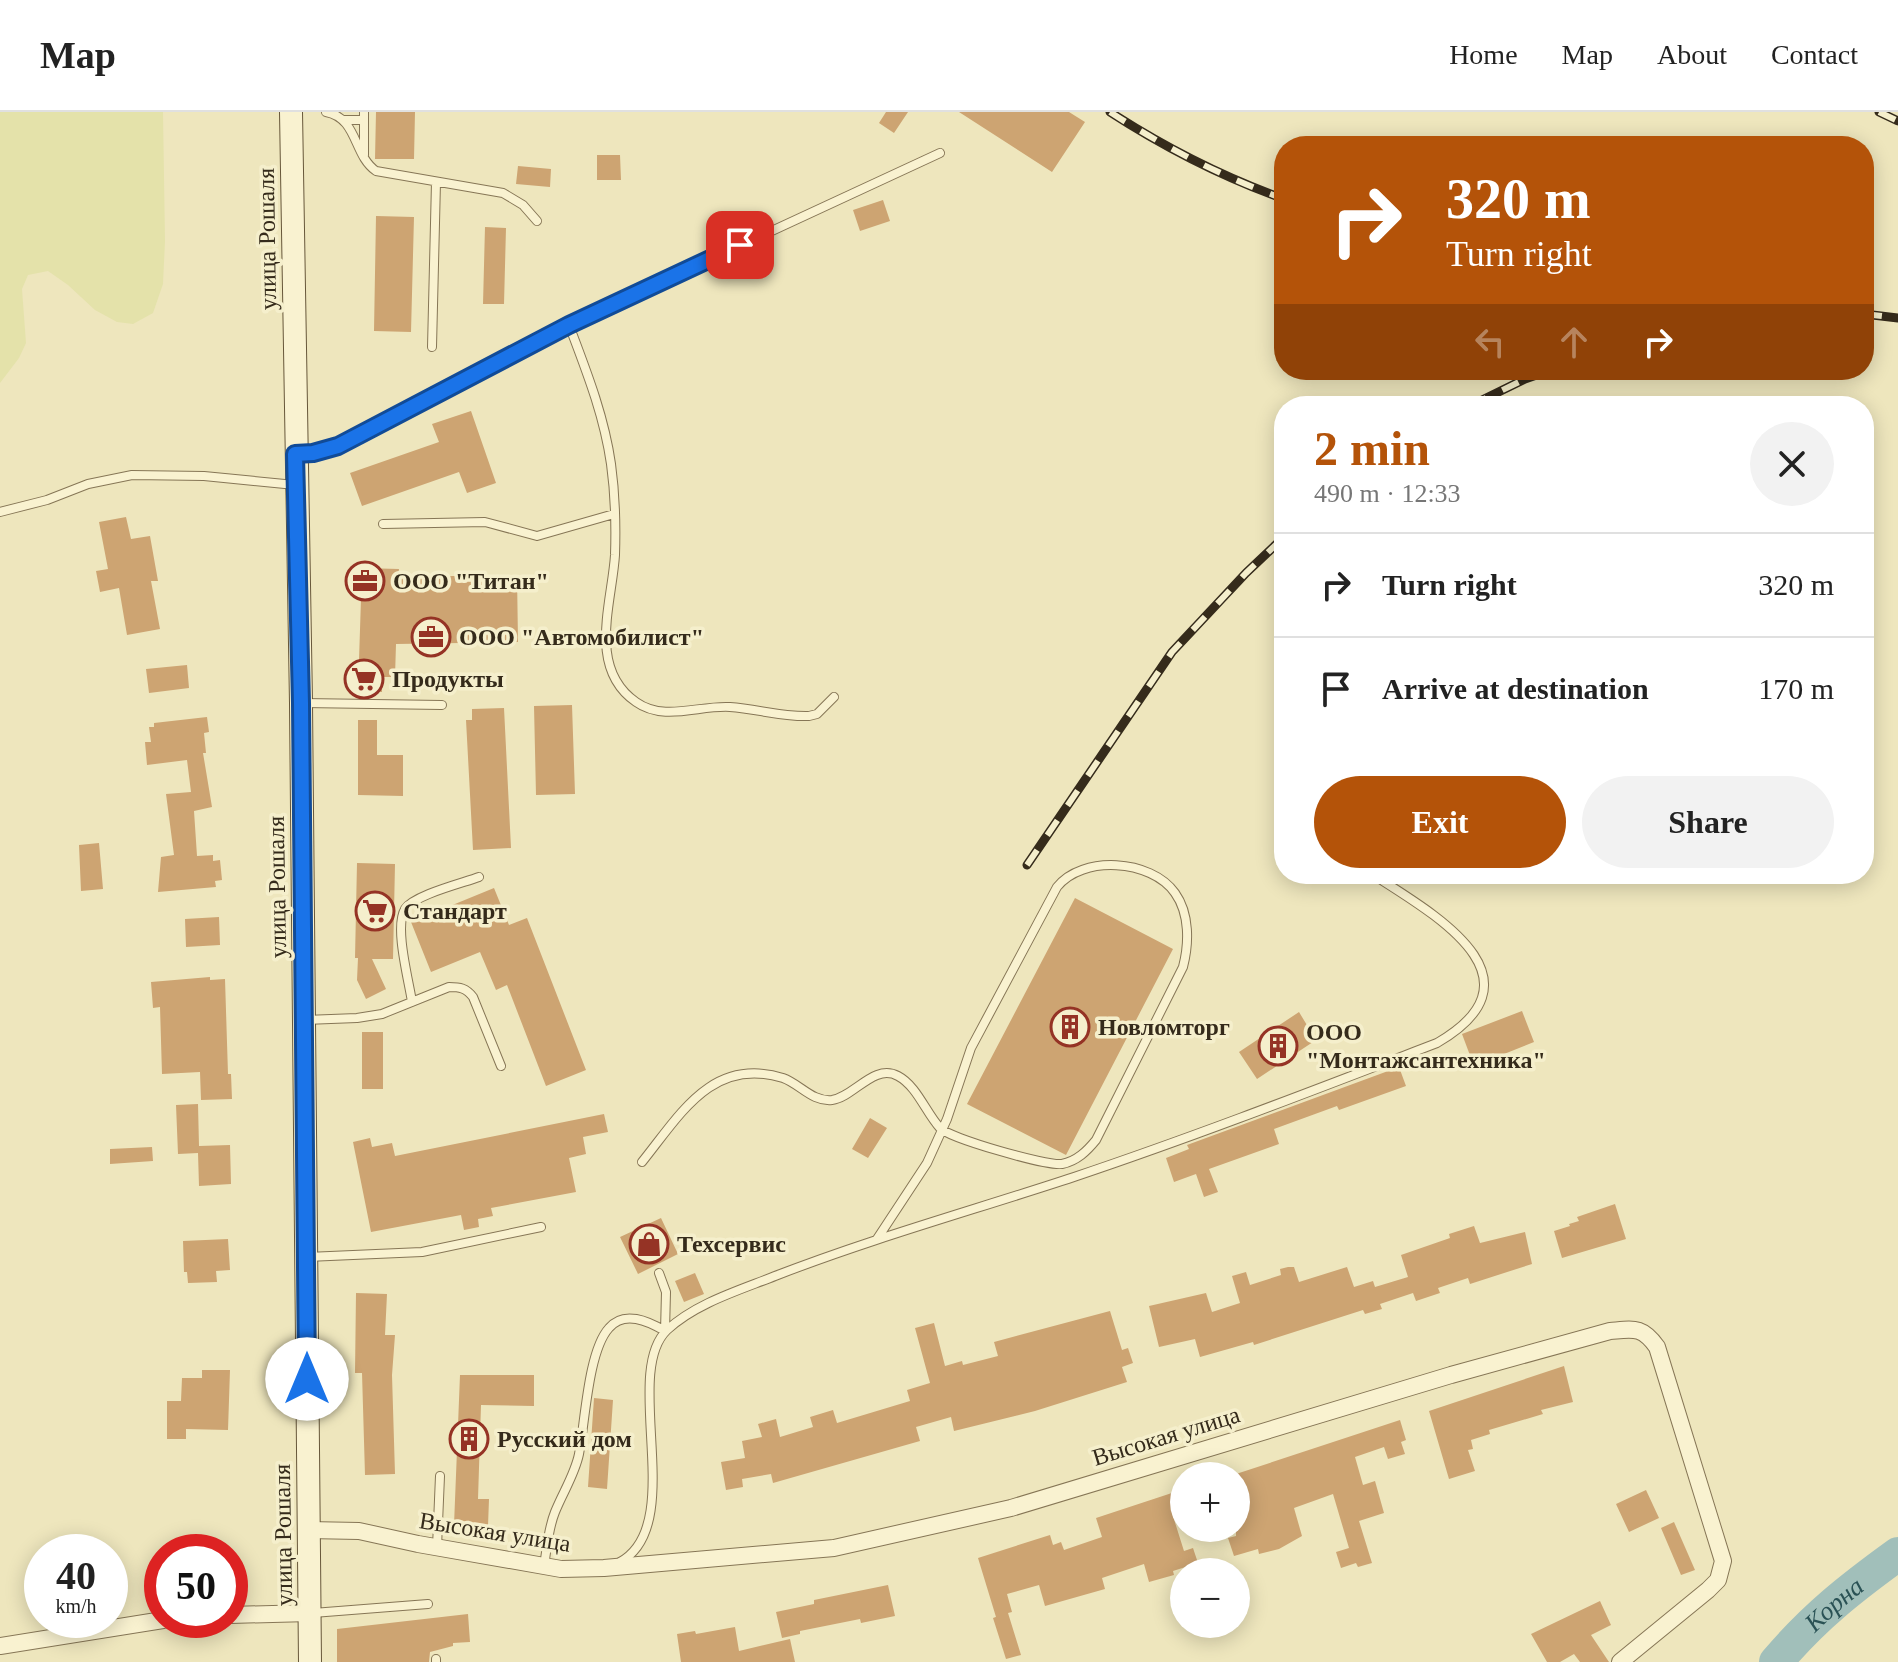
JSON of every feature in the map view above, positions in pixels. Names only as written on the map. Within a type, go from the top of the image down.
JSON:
[{"type":"main road","name":"улица Рошаля","points":[[291,112],[301,703],[310,1662]]},
{"type":"street","name":"Высокая улица","points":[[308,1530],[359,1531],[544,1567],[604,1568],[797,1552],[887,1537],[1011,1508],[1451,1375],[1610,1331],[1635,1328],[1648,1335],[1657,1347],[1723,1561],[1718,1580],[1708,1590],[1620,1662]]},
{"type":"street","points":[[248,1615],[310,1613]]},
{"type":"street","points":[[0,1646],[144,1623]]},
{"type":"lane","points":[[291,112],[306,112]]},
{"type":"lane","points":[[326,112],[344,120],[364,160],[376,171],[503,193],[523,205],[537,221]]},
{"type":"lane","points":[[344,120],[364,116],[364,160]]},
{"type":"lane","points":[[295,454],[338,446],[569,325],[940,153]]},
{"type":"lane","points":[[432,347],[436,182]]},
{"type":"lane","points":[[569,325],[605,430],[615,553],[605,641],[616,683],[627,696],[650,710],[665,712],[725,707],[801,716],[817,714],[834,697]]},
{"type":"lane","points":[[0,512],[47,500],[88,484],[132,475],[204,476],[296,485]]},
{"type":"lane","points":[[383,524],[485,522],[537,536],[614,514]]},
{"type":"lane","points":[[301,703],[442,705]]},
{"type":"lane","points":[[642,1162],[695,1097],[708,1086],[748,1075],[781,1078],[795,1083],[812,1096],[833,1100],[880,1074],[896,1074],[909,1085],[942,1131],[1046,1164],[1065,1163],[1087,1151],[1096,1140],[1183,967],[1187,940],[1185,920],[1177,895],[1168,885],[1138,870],[1111,866],[1095,867],[1065,876],[971,1048],[942,1131],[915,1186],[877,1239]]},
{"type":"lane","points":[[412,1002],[401,927],[405,909],[417,900],[479,877]]},
{"type":"lane","points":[[665,1331],[737,1291],[877,1239],[1154,1149],[1437,1043],[1456,1033],[1470,1021],[1484,997],[1480,965],[1458,934],[1387,884]]},
{"type":"lane","points":[[304,1020],[369,1017],[449,987],[468,990],[501,1066]]},
{"type":"lane","points":[[306,1257],[422,1252],[541,1227]]},
{"type":"lane","points":[[604,1568],[632,1555],[647,1531],[652,1495],[652,1368],[665,1331],[666,1292],[659,1273]]},
{"type":"lane","points":[[544,1567],[554,1514],[576,1467],[586,1396],[603,1335],[610,1326],[629,1318],[653,1324],[665,1331]]},
{"type":"lane","points":[[437,1548],[440,1476]]},
{"type":"lane","points":[[310,1613],[428,1604]]},
{"type":"shaded area","points":[[0,112],[163,112],[165,241],[163,284],[153,313],[133,324],[117,322],[95,310],[48,271],[28,275],[22,289],[26,343],[0,383]]},
{"type":"building","points":[[376,112],[415,112],[414,159],[375,159]]},
{"type":"building","points":[[886,112],[908,112],[894,133],[879,123]]},
{"type":"building","points":[[959,112],[1069,112],[1085,122],[1052,172]]},
{"type":"building","points":[[597,155],[620,155],[621,180],[597,180]]},
{"type":"building","points":[[518,166],[551,169],[550,187],[516,184]]},
{"type":"building","points":[[883,200],[890,221],[860,231],[853,210]]},
{"type":"building","points":[[376,216],[414,217],[411,332],[374,331]]},
{"type":"building","points":[[485,227],[506,228],[504,304],[483,304]]},
{"type":"building","points":[[471,411],[496,483],[467,493],[459,472],[362,506],[350,473],[439,442],[432,424]]},
{"type":"building","points":[[126,517],[131,539],[150,536],[158,581],[151,581],[160,629],[127,635],[119,588],[100,592],[96,571],[108,569],[99,522]]},
{"type":"building","points":[[362,568],[399,569],[398,577],[517,575],[518,642],[396,644],[395,677],[382,677],[382,692],[358,691]]},
{"type":"building","points":[[187,665],[189,688],[149,693],[146,669]]},
{"type":"building","points":[[572,705],[575,794],[536,795],[534,706]]},
{"type":"building","points":[[504,708],[511,848],[473,850],[466,720],[472,720],[472,709]]},
{"type":"building","points":[[207,717],[209,732],[204,733],[206,753],[203,753],[212,807],[194,811],[197,856],[213,855],[213,861],[220,860],[222,880],[215,881],[216,887],[158,892],[161,857],[174,855],[166,794],[191,792],[187,760],[147,765],[145,742],[151,742],[149,727],[154,727],[154,723]]},
{"type":"building","points":[[358,720],[377,720],[377,755],[403,755],[403,796],[358,795]]},
{"type":"building","points":[[99,843],[103,889],[81,891],[79,845]]},
{"type":"building","name":"Стандарт","points":[[357,863],[395,864],[393,959],[372,959],[386,989],[366,999],[357,980],[358,958],[355,958]]},
{"type":"building","points":[[494,888],[509,925],[527,918],[586,1070],[546,1086],[507,985],[496,990],[480,952],[431,972],[411,922]]},
{"type":"building","name":"Новломторг","points":[[1075,898],[1173,949],[1066,1155],[967,1104]]},
{"type":"building","points":[[219,917],[220,945],[186,947],[185,919]]},
{"type":"building","points":[[210,977],[210,980],[225,979],[228,1074],[231,1074],[232,1099],[201,1100],[200,1072],[162,1074],[160,1007],[153,1008],[151,982]]},
{"type":"building","points":[[1522,1011],[1534,1042],[1474,1066],[1462,1034]]},
{"type":"building","name":"ООО \"Монтажсантехника\"","points":[[1299,1012],[1316,1040],[1257,1079],[1239,1052]]},
{"type":"building","points":[[362,1032],[383,1032],[383,1089],[362,1089]]},
{"type":"building","points":[[1399,1067],[1406,1086],[1274,1129],[1279,1144],[1209,1169],[1218,1192],[1204,1197],[1196,1174],[1174,1182],[1166,1158],[1189,1149],[1187,1145]]},
{"type":"building","points":[[198,1104],[199,1146],[230,1145],[231,1184],[199,1186],[198,1153],[178,1154],[176,1105]]},
{"type":"building","points":[[604,1114],[608,1132],[583,1137],[586,1154],[569,1158],[576,1192],[491,1208],[493,1216],[478,1219],[479,1227],[464,1230],[461,1215],[371,1232],[353,1142],[370,1138],[372,1147],[392,1143],[395,1156]]},
{"type":"building","points":[[870,1118],[887,1128],[868,1158],[852,1149]]},
{"type":"building","points":[[152,1147],[153,1161],[110,1164],[110,1149]]},
{"type":"building","points":[[1615,1204],[1626,1239],[1562,1258],[1554,1231],[1579,1221],[1577,1217]]},
{"type":"building","name":"Техсервис","points":[[661,1218],[678,1254],[638,1274],[620,1237]]},
{"type":"building","points":[[1474,1226],[1480,1243],[1525,1232],[1532,1264],[1470,1284],[1468,1278],[1438,1288],[1440,1293],[1416,1301],[1413,1293],[1380,1304],[1382,1309],[1365,1314],[1363,1310],[1254,1345],[1253,1342],[1200,1357],[1195,1339],[1159,1347],[1149,1306],[1206,1293],[1212,1312],[1240,1303],[1232,1276],[1246,1272],[1250,1285],[1281,1275],[1280,1269],[1288,1267],[1294,1267],[1299,1282],[1347,1267],[1354,1287],[1373,1281],[1375,1287],[1408,1277],[1401,1255]]},
{"type":"building","points":[[228,1239],[230,1270],[216,1271],[217,1282],[188,1283],[187,1272],[184,1272],[183,1241]]},
{"type":"building","points":[[695,1273],[704,1294],[684,1302],[675,1281]]},
{"type":"building","points":[[356,1293],[387,1294],[385,1335],[395,1335],[392,1375],[395,1474],[365,1475],[362,1373],[355,1373]]},
{"type":"building","points":[[1110,1311],[1122,1350],[1128,1348],[1133,1363],[1122,1367],[1127,1382],[1035,1411],[954,1431],[951,1417],[916,1427],[920,1441],[773,1483],[771,1474],[742,1479],[743,1487],[726,1490],[721,1462],[745,1458],[742,1441],[762,1437],[758,1424],[776,1419],[780,1437],[813,1427],[810,1417],[833,1410],[837,1423],[910,1401],[907,1390],[930,1383],[915,1328],[934,1323],[945,1366],[962,1361],[963,1365],[998,1356],[994,1342]]},
{"type":"building","points":[[1564,1366],[1573,1402],[1541,1410],[1543,1414],[1489,1430],[1490,1434],[1471,1440],[1473,1449],[1468,1450],[1475,1471],[1449,1479],[1429,1411]]},
{"type":"building","points":[[202,1370],[230,1370],[228,1430],[186,1429],[186,1439],[167,1439],[167,1401],[181,1401],[182,1378],[202,1378]]},
{"type":"building","points":[[460,1375],[534,1375],[534,1406],[481,1405],[478,1499],[489,1499],[488,1526],[454,1525]]},
{"type":"building","points":[[594,1398],[613,1400],[607,1489],[588,1487]]},
{"type":"building","points":[[1400,1420],[1406,1440],[1401,1442],[1405,1454],[1388,1459],[1384,1447],[1355,1457],[1363,1485],[1375,1481],[1384,1513],[1359,1521],[1372,1563],[1358,1567],[1356,1563],[1341,1568],[1336,1552],[1349,1548],[1333,1494],[1294,1508],[1302,1536],[1279,1549],[1259,1554],[1258,1549],[1234,1556],[1229,1542],[1250,1542],[1250,1469]]},
{"type":"building","points":[[1646,1490],[1659,1518],[1629,1532],[1616,1504]]},
{"type":"building","points":[[1170,1494],[1170,1542],[1181,1542],[1184,1551],[1193,1548],[1196,1558],[1170,1558],[1170,1576],[1149,1582],[1144,1564],[1102,1578],[1105,1589],[1045,1606],[1039,1585],[1007,1594],[1012,1612],[1008,1613],[1021,1655],[1006,1659],[993,1618],[996,1617],[978,1558],[1050,1535],[1053,1545],[1061,1542],[1064,1550],[1102,1537],[1096,1518]]},
{"type":"building","points":[[1674,1522],[1695,1570],[1681,1575],[1661,1528]]},
{"type":"building","points":[[888,1585],[895,1616],[861,1623],[860,1619],[800,1631],[800,1634],[782,1638],[776,1612],[814,1604],[814,1600]]},
{"type":"building","points":[[1600,1601],[1611,1625],[1591,1635],[1609,1662],[1580,1662],[1574,1654],[1560,1662],[1547,1662],[1531,1634]]},
{"type":"building","points":[[468,1614],[470,1642],[453,1643],[453,1646],[430,1652],[429,1662],[337,1662],[337,1629]]},
{"type":"building","points":[[735,1627],[739,1651],[790,1639],[795,1662],[681,1662],[677,1634]]},
{"type":"waterway","name":"Корна","points":[[1776,1662],[1834,1604],[1898,1554]]},
{"type":"railway","points":[[1110,112],[1194,160],[1274,195]]},
{"type":"railway","points":[[1879,112],[1898,121]]},
{"type":"railway","points":[[1874,315],[1898,318]]},
{"type":"railway","points":[[1490,396],[1523,380]]},
{"type":"railway","points":[[1027,865],[1172,652],[1274,546]]},
{"type":"place","name":"ООО \"Титан\"","points":[[365,581]]},
{"type":"place","name":"ООО \"Автомобилист\"","points":[[431,637]]},
{"type":"place","name":"Продукты","points":[[364,679]]},
{"type":"place","name":"Стандарт","points":[[375,911]]},
{"type":"place","name":"Новломторг","points":[[1070,1027]]},
{"type":"place","name":"ООО \"Монтажсантехника\"","points":[[1278,1046]]},
{"type":"place","name":"Техсервис","points":[[649,1244]]},
{"type":"place","name":"Русский дом","points":[[469,1439]]},
{"type":"route","points":[[307,1379],[301,703],[295,454],[326,451],[338,446],[569,325],[740,245]]}]
